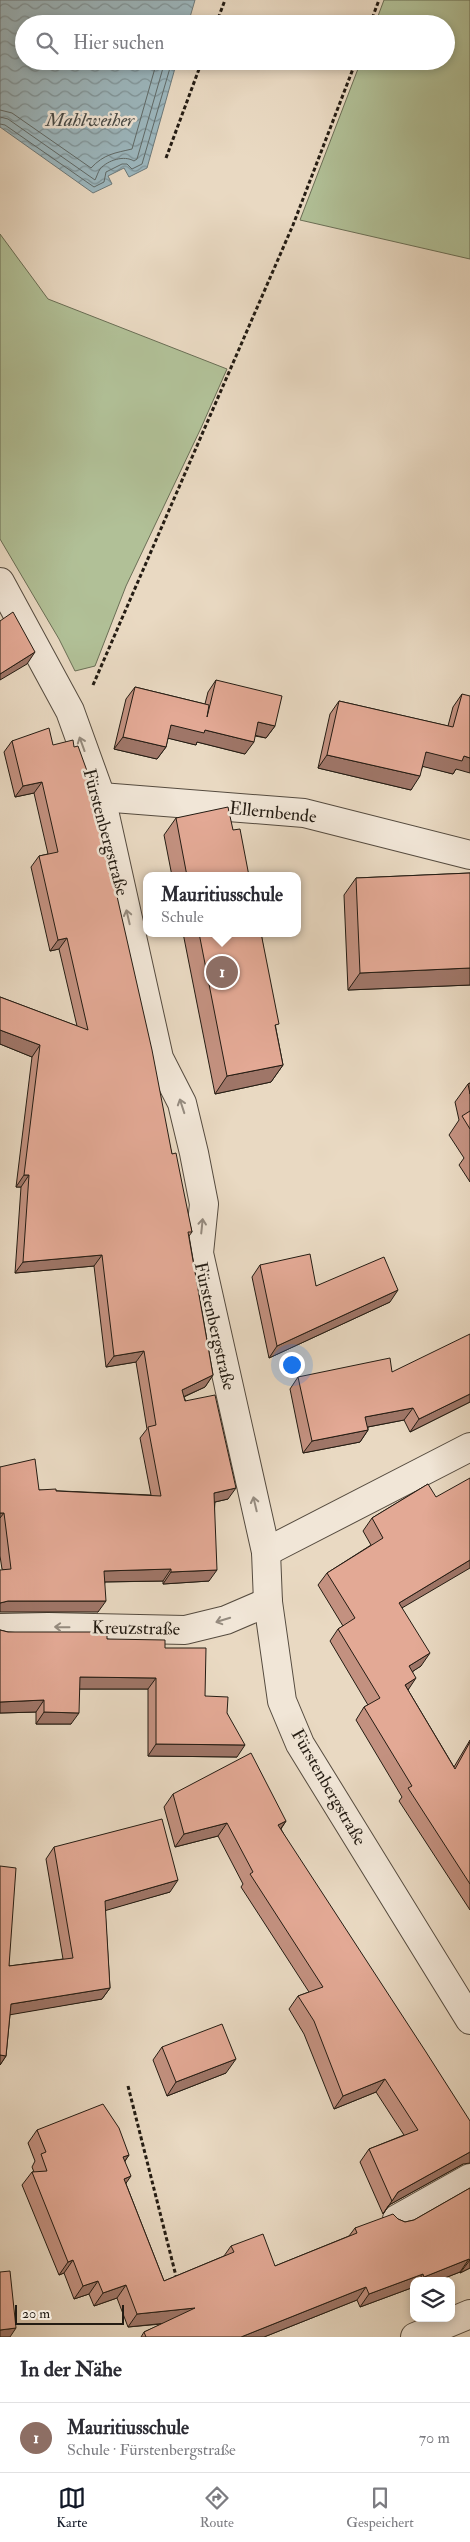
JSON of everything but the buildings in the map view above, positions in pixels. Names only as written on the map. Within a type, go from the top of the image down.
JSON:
[{"type":"street","name":"Fürstenbergstraße","points":[[0,582],[70,711],[101,797],[159,1058],[182,1103],[204,1204],[199,1253],[266,1552],[268,1602],[282,1701],[300,1744],[470,2020]]},
{"type":"street","name":"Ellernbende","points":[[101,797],[304,812],[470,855]]},
{"type":"street","points":[[266,1552],[470,1447]]},
{"type":"street","name":"Kreuzstraße","points":[[0,1628],[48,1626],[185,1630],[226,1620],[268,1602]]},
{"type":"street","points":[[397,2219],[470,2178]]},
{"type":"street","points":[[415,2337],[470,2314]]},
{"type":"path","points":[[219,15],[225,0]]},
{"type":"path","points":[[373,15],[379,0]]},
{"type":"path","points":[[166,158],[199,70]]},
{"type":"path","points":[[70,711],[92,687],[293,226],[353,70]]},
{"type":"path","points":[[128,2086],[177,2282]]},
{"type":"green space","points":[[384,0],[470,0],[470,259],[300,220],[358,70],[455,70],[455,15],[378,15]]},
{"type":"green space","points":[[0,234],[48,299],[227,369],[126,586],[95,666],[75,671],[59,639],[0,539]]},
{"type":"water","name":"Mahlweiher","points":[[0,0],[195,0],[191,15],[15,15],[15,70],[174,70],[147,168],[129,177],[124,168],[108,176],[112,184],[93,193],[0,127]]},
{"type":"place","name":"Mauritiusschule","points":[[222,972]]}]
